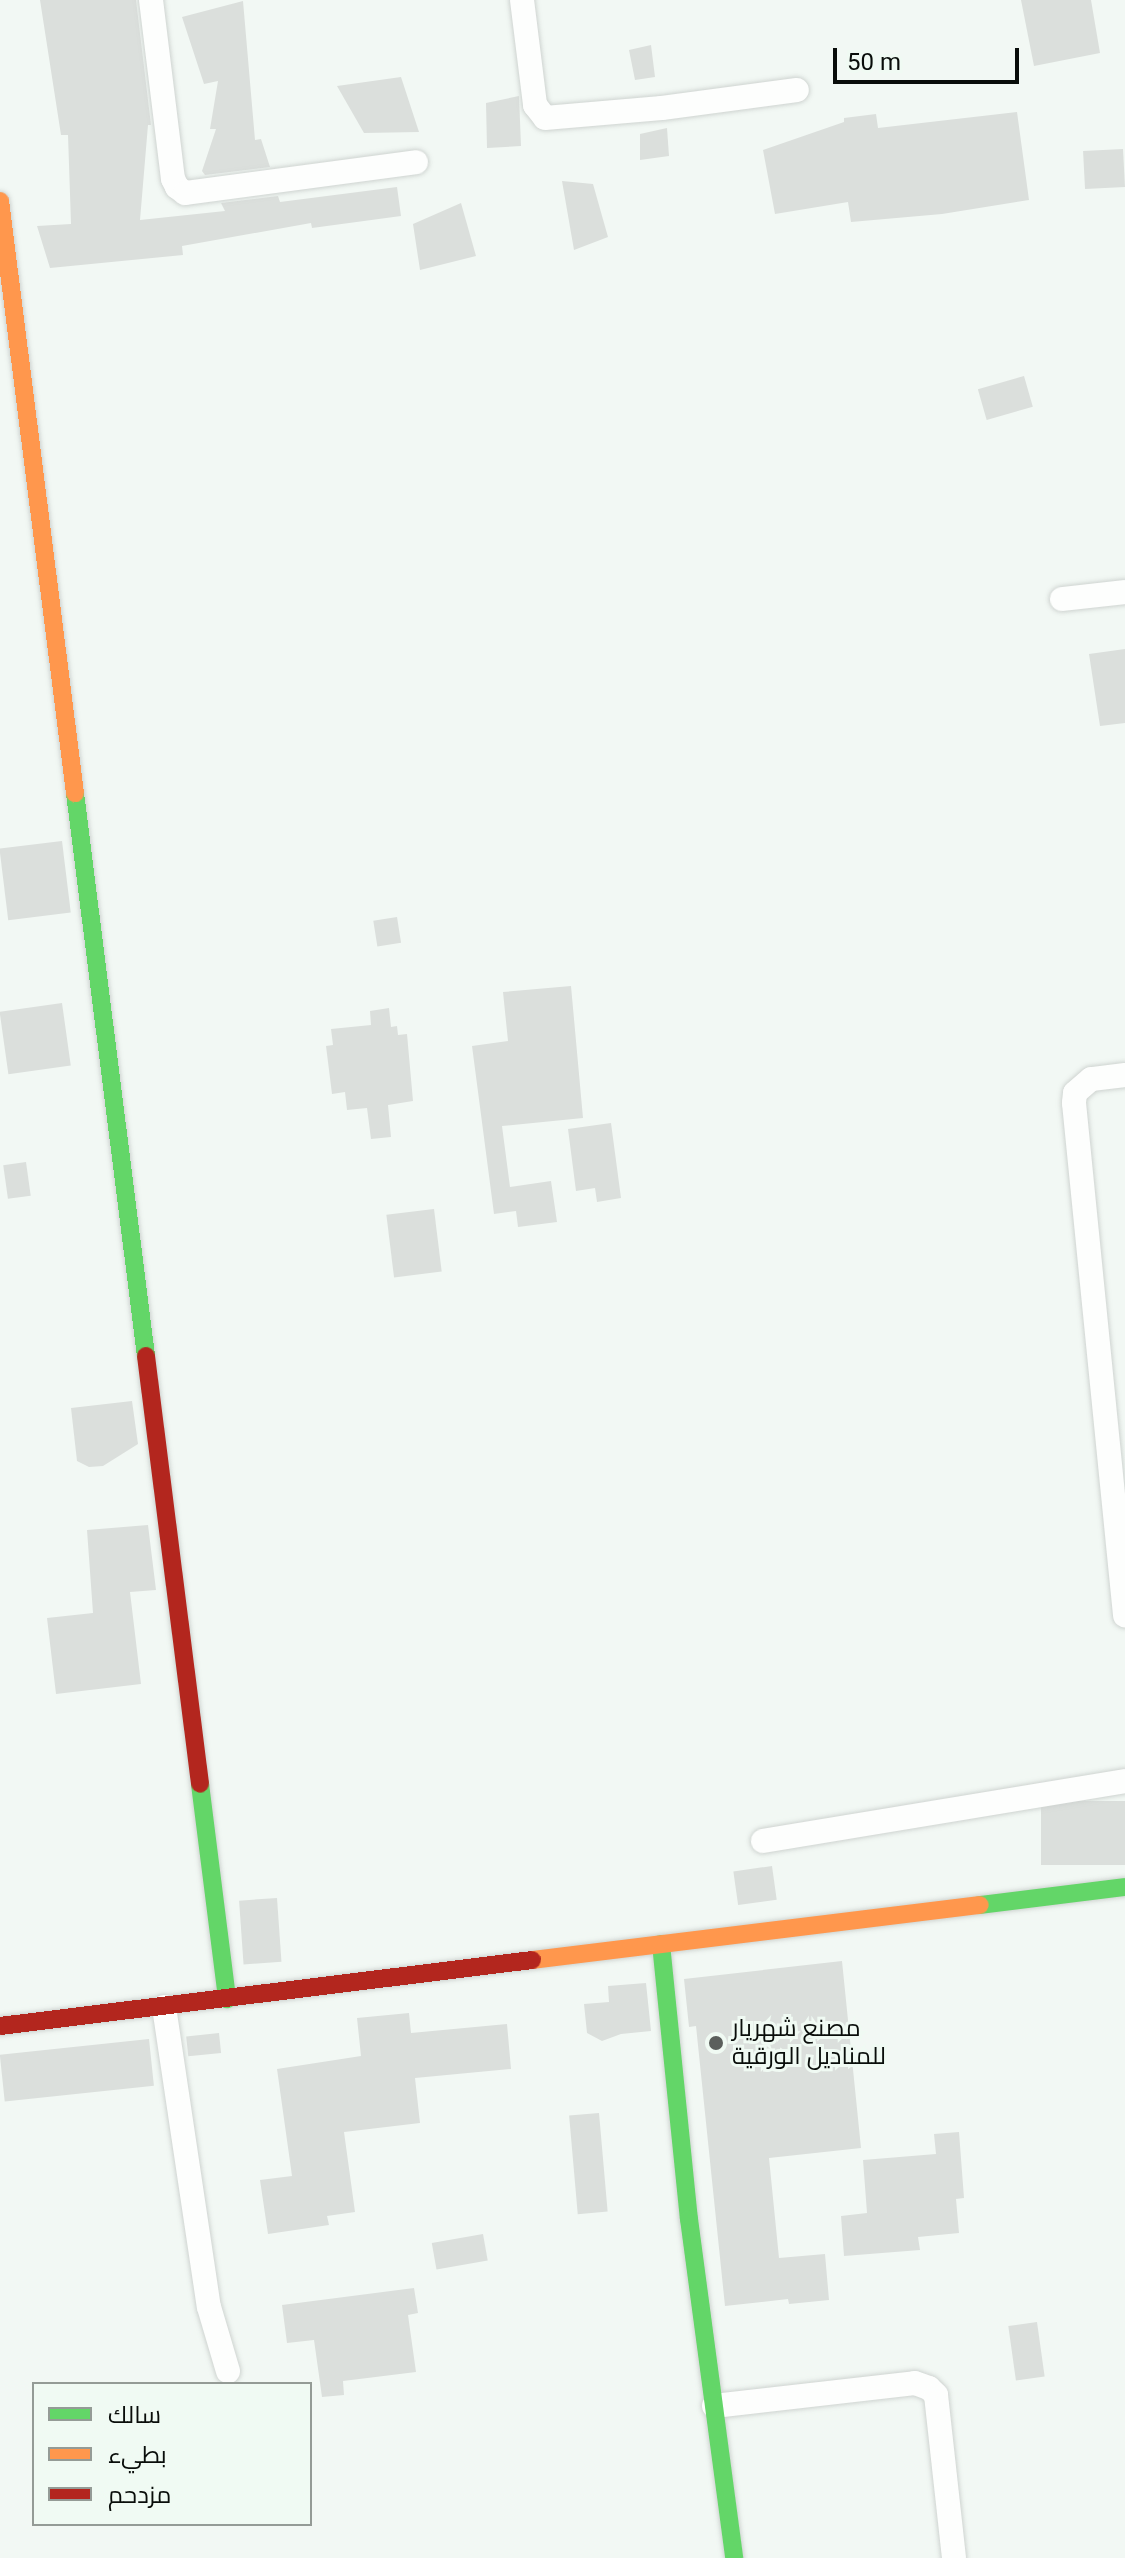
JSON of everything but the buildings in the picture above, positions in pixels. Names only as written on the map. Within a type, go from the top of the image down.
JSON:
[{"type":"street","points":[[151,0],[173,179],[185,193],[416,162]]},
{"type":"street","points":[[522,0],[535,105],[545,118],[662,108],[797,90]]},
{"type":"street","points":[[0,201],[227,1999]]},
{"type":"street","points":[[1062,599],[1125,592]]},
{"type":"street","points":[[1125,1075],[1091,1079],[1075,1093],[1074,1103],[1125,1615]]},
{"type":"street","points":[[763,1841],[1125,1781]]},
{"type":"street","points":[[0,2026],[1125,1887]]},
{"type":"street","points":[[661,1944],[689,2219],[734,2558]]},
{"type":"street","points":[[164,2007],[209,2307],[228,2371]]},
{"type":"street","points":[[714,2406],[915,2383],[929,2388],[936,2395],[954,2558]]},
{"type":"traffic: fast","points":[[75,793],[146,1356]]},
{"type":"traffic: fast","points":[[200,1784],[227,1999]]},
{"type":"traffic: fast","points":[[980,1905],[1125,1887]]},
{"type":"traffic: fast","points":[[661,1944],[689,2219],[734,2558]]},
{"type":"traffic: slow","points":[[0,201],[75,793]]},
{"type":"traffic: slow","points":[[532,1960],[980,1905]]},
{"type":"traffic: jam","points":[[146,1356],[200,1784]]},
{"type":"traffic: jam","points":[[0,2026],[532,1960]]},
{"type":"place","name":"مصنع شهريار للمناديل الورقية","points":[[716,2043]]}]
